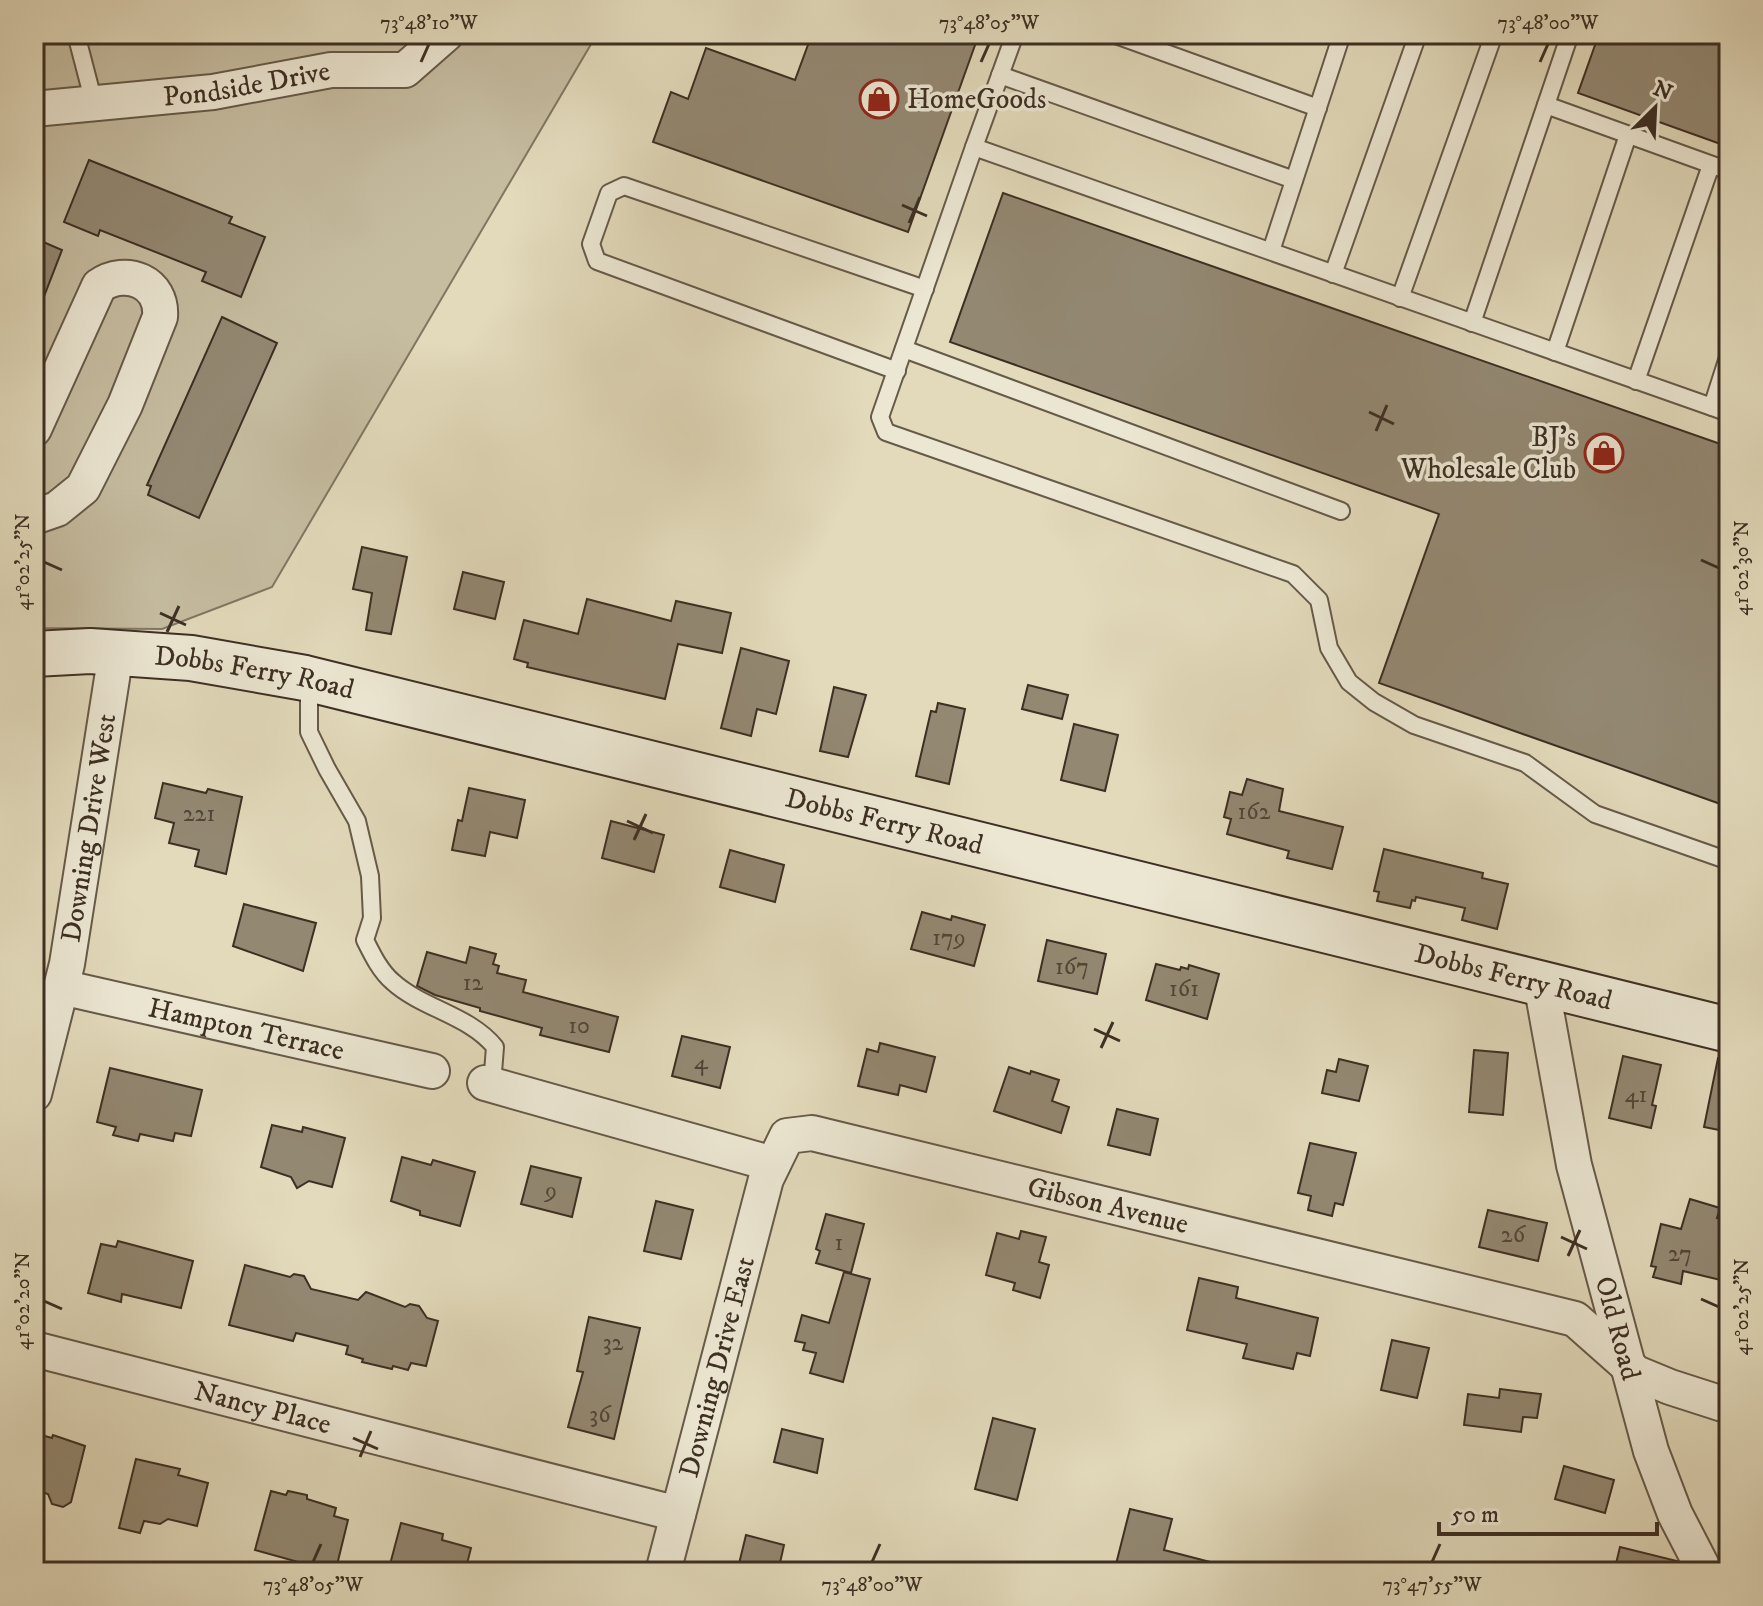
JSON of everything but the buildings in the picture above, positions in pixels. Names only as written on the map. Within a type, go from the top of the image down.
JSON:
[{"type":"main road","name":"Dobbs Ferry Road","points":[[34,654],[90,651],[191,658],[309,680],[1729,1030]]},
{"type":"street","name":"Pondside Drive","points":[[34,109],[213,92],[331,70],[405,70],[446,34]]},
{"type":"street","points":[[34,429],[99,286],[118,277],[147,285],[157,294],[161,305],[160,317],[125,405],[83,488],[57,509],[34,517]]},
{"type":"street","name":"Downing Drive West","points":[[34,1094],[67,964],[116,653]]},
{"type":"street","name":"Old Road","points":[[1541,983],[1574,1165],[1651,1451],[1675,1514],[1705,1572]]},
{"type":"street","name":"Hampton Terrace","points":[[61,987],[432,1071]]},
{"type":"street","points":[[489,1084],[773,1164]]},
{"type":"street","name":"Gibson Avenue","points":[[773,1164],[787,1136],[812,1133],[1575,1319],[1636,1373],[1729,1406]]},
{"type":"street","name":"Downing Drive East","points":[[663,1572],[766,1179],[773,1164]]},
{"type":"street","name":"Nancy Place","points":[[34,1349],[678,1514]]},
{"type":"lane","points":[[76,34],[94,103]]},
{"type":"lane","points":[[1015,34],[880,417],[886,432],[1293,574],[1319,600],[1329,648],[1349,682],[1374,702],[1414,725],[1525,763],[1595,814],[1729,861]]},
{"type":"lane","points":[[1113,34],[1318,108]]},
{"type":"lane","points":[[1271,251],[1342,34]]},
{"type":"lane","points":[[1333,274],[1418,34]]},
{"type":"lane","points":[[1400,298],[1494,34]]},
{"type":"lane","points":[[1472,323],[1570,34]]},
{"type":"lane","points":[[1000,75],[1294,180]]},
{"type":"lane","points":[[1546,105],[1729,171]]},
{"type":"lane","points":[[1555,352],[1628,135]]},
{"type":"lane","points":[[974,147],[1729,413]]},
{"type":"lane","points":[[1636,381],[1711,165]]},
{"type":"lane","points":[[897,371],[597,261],[591,244],[609,193],[624,186],[925,289]]},
{"type":"lane","points":[[904,349],[1341,511]]},
{"type":"lane","points":[[1712,407],[1729,354]]},
{"type":"lane","points":[[309,680],[309,732],[357,821],[370,876],[372,918],[365,940],[374,959],[392,982],[483,1033],[495,1047],[489,1084]]},
{"type":"shaded area","points":[[34,34],[597,34],[272,587],[162,629],[34,628]]},
{"type":"place","name":"HomeGoods","points":[[879,99]]},
{"type":"place","name":"BJ's Wholesale Club","points":[[1604,453]]}]
